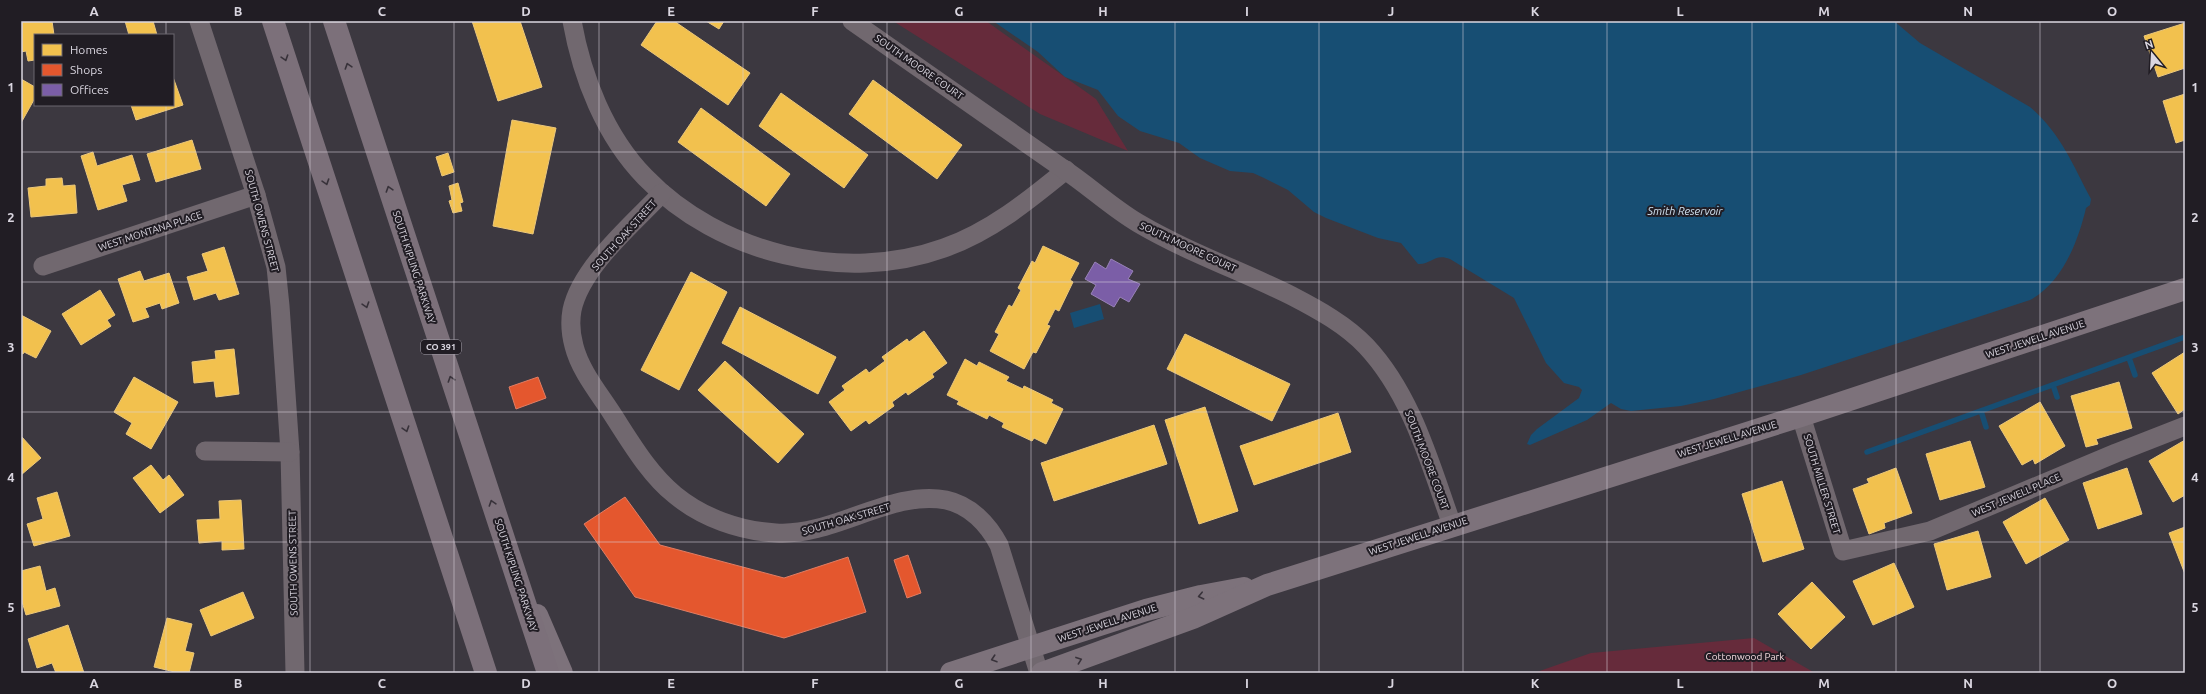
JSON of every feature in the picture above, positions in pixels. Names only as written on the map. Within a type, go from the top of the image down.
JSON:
[{"type":"main road","points":[[273,21],[486,673]]},
{"type":"main road","name":"SOUTH KIPLING PARKWAY","points":[[334,21],[548,673]]},
{"type":"main road","name":"WEST JEWELL AVENUE","points":[[1042,673],[1193,618],[1267,585],[1452,525],[1801,416],[2185,289]]},
{"type":"main road","points":[[510,558],[562,673]]},
{"type":"main road","name":"WEST JEWELL AVENUE","points":[[951,673],[1178,601],[1222,591],[1267,585]]},
{"type":"main road","points":[[458,588],[478,673]]},
{"type":"street","name":"SOUTH OWENS STREET","points":[[199,21],[256,195],[276,267],[290,452],[295,673]]},
{"type":"street","points":[[572,21],[584,70],[607,126],[636,166],[662,193],[715,229],[754,245],[783,254],[823,262],[872,263],[920,256],[967,239],[1014,211],[1066,170]]},
{"type":"street","name":"SOUTH MOORE COURT","points":[[852,21],[1066,170],[1139,224],[1315,308],[1342,326],[1365,345],[1387,372],[1410,414],[1452,525]]},
{"type":"street","name":"SOUTH OAK STREET","points":[[662,193],[598,260],[585,279],[572,311],[571,328],[574,346],[588,376],[650,470],[676,495],[701,512],[724,522],[759,532],[794,533],[811,531],[894,504],[912,501],[944,500],[958,503],[973,512],[993,534],[999,545],[1039,673]]},
{"type":"street","name":"WEST MONTANA PLACE","points":[[43,266],[256,195]]},
{"type":"street","name":"SOUTH MILLER STREET","points":[[1801,416],[1843,551]]},
{"type":"street","name":"WEST JEWELL PLACE","points":[[1843,551],[1930,532],[2116,453],[2185,426]]},
{"type":"street","points":[[204,451],[290,452]]},
{"type":"green space","points":[[893,21],[986,21],[1096,99],[1128,151],[1040,114]]},
{"type":"green space","name":"Cottonwood Park","points":[[1754,638],[1815,673],[1534,673],[1591,653]]},
{"type":"water","name":"Smith Reservoir","points":[[993,21],[1894,21],[1920,43],[2030,107],[2050,127],[2058,138],[2091,199],[2090,205],[2086,208],[2073,248],[2060,272],[2041,293],[2030,300],[1801,375],[1714,399],[1681,406],[1631,411],[1621,409],[1611,403],[1587,420],[1530,445],[1527,444],[1531,435],[1579,398],[1582,390],[1579,387],[1564,383],[1546,363],[1514,298],[1450,259],[1440,257],[1426,263],[1418,264],[1401,243],[1378,238],[1326,218],[1314,212],[1288,190],[1264,178],[1253,173],[1230,171],[1200,158],[1179,143],[1140,131],[1118,116],[1098,90],[1065,77],[1038,52]]},
{"type":"water","points":[[1100,304],[1104,319],[1074,328],[1070,313]]},
{"type":"building: Homes","points":[[21,21],[52,21],[54,34],[34,34],[34,60],[28,61],[26,51],[21,52]]},
{"type":"building: Homes","points":[[125,21],[153,21],[157,34],[129,34]]},
{"type":"building: Homes","points":[[472,21],[520,21],[542,87],[498,101]]},
{"type":"building: Homes","points":[[657,21],[674,21],[750,73],[728,105],[641,45]]},
{"type":"building: Homes","points":[[706,21],[724,21],[719,29]]},
{"type":"building: Homes","points":[[2185,23],[2185,68],[2158,77],[2144,36]]},
{"type":"building: Homes","points":[[21,79],[34,86],[34,100],[21,123]]},
{"type":"building: Homes","points":[[174,80],[183,105],[136,120],[131,106],[174,106]]},
{"type":"building: Homes","points":[[873,80],[962,145],[937,179],[849,114]]},
{"type":"building: Homes","points":[[781,93],[868,155],[844,188],[759,126]]},
{"type":"building: Homes","points":[[2185,94],[2185,140],[2176,143],[2163,101]]},
{"type":"building: Homes","points":[[701,108],[790,174],[766,206],[678,142]]},
{"type":"building: Homes","points":[[512,120],[556,128],[533,234],[493,226]]},
{"type":"building: Homes","points":[[192,140],[201,169],[156,182],[147,154]]},
{"type":"building: Homes","points":[[93,152],[97,166],[132,155],[140,180],[122,185],[127,201],[98,210],[81,156]]},
{"type":"building: Homes","points":[[448,153],[454,172],[442,176],[436,157]]},
{"type":"building: Homes","points":[[62,178],[63,186],[75,185],[77,213],[31,217],[28,188],[46,186],[46,179]]},
{"type":"building: Homes","points":[[458,183],[463,202],[460,203],[462,211],[453,213],[449,201],[452,200],[449,186]]},
{"type":"building: Homes","points":[[1043,246],[1079,263],[1070,280],[1073,282],[1059,311],[1055,309],[1047,325],[1050,326],[1036,353],[1033,352],[1024,369],[990,351],[999,334],[995,332],[1009,305],[1012,307],[1021,290],[1018,288],[1032,261],[1035,263]]},
{"type":"building: Homes","points":[[224,247],[239,294],[219,300],[216,293],[194,300],[187,277],[208,271],[202,254]]},
{"type":"building: Homes","points":[[140,271],[144,281],[169,273],[179,303],[162,309],[160,303],[145,308],[149,317],[133,322],[118,279]]},
{"type":"building: Homes","points":[[691,272],[727,292],[679,390],[641,370]]},
{"type":"building: Homes","points":[[100,290],[115,315],[107,320],[111,326],[81,345],[62,314]]},
{"type":"building: Homes","points":[[740,307],[836,357],[818,394],[722,343]]},
{"type":"building: Homes","points":[[21,315],[51,331],[36,358],[24,352],[23,354],[21,353]]},
{"type":"building: Homes","points":[[924,331],[947,363],[932,374],[934,377],[908,395],[906,392],[892,402],[894,406],[869,424],[866,420],[851,431],[829,402],[845,390],[842,386],[866,369],[869,373],[885,361],[882,357],[907,339],[909,342]]},
{"type":"building: Homes","points":[[1185,334],[1290,384],[1272,421],[1167,369]]},
{"type":"building: Homes","points":[[234,349],[239,394],[216,397],[214,381],[194,383],[192,362],[216,359],[215,351]]},
{"type":"building: Homes","points":[[2185,352],[2185,409],[2178,414],[2152,373]]},
{"type":"building: Homes","points":[[965,359],[977,366],[979,362],[1009,377],[1006,381],[1023,389],[1024,386],[1053,400],[1051,403],[1063,409],[1046,444],[1034,438],[1032,441],[1002,427],[1004,423],[989,415],[987,419],[957,404],[959,401],[947,395]]},
{"type":"building: Homes","points":[[725,361],[804,434],[778,463],[698,390]]},
{"type":"building: Homes","points":[[134,377],[178,402],[151,449],[126,434],[132,423],[114,412]]},
{"type":"building: Homes","points":[[2119,382],[2132,428],[2096,439],[2098,444],[2086,447],[2071,396]]},
{"type":"building: Homes","points":[[2040,402],[2065,446],[2035,464],[2033,459],[2022,465],[1999,426]]},
{"type":"building: Homes","points":[[1205,407],[1238,511],[1199,524],[1165,420]]},
{"type":"building: Homes","points":[[1338,413],[1351,452],[1254,485],[1240,446]]},
{"type":"building: Homes","points":[[1154,425],[1167,464],[1054,501],[1041,463]]},
{"type":"building: Homes","points":[[21,436],[41,458],[21,475]]},
{"type":"building: Homes","points":[[2185,440],[2185,495],[2173,502],[2149,461]]},
{"type":"building: Homes","points":[[1970,441],[1985,487],[1940,500],[1926,454]]},
{"type":"building: Homes","points":[[151,465],[163,480],[169,475],[184,495],[160,513],[133,478]]},
{"type":"building: Homes","points":[[1896,468],[1912,513],[1884,523],[1885,528],[1869,534],[1853,489],[1869,483],[1867,479]]},
{"type":"building: Homes","points":[[2127,468],[2142,514],[2098,529],[2083,483]]},
{"type":"building: Homes","points":[[1782,481],[1804,549],[1763,562],[1742,494]]},
{"type":"building: Homes","points":[[57,492],[70,536],[34,546],[27,524],[43,519],[37,498]]},
{"type":"building: Homes","points":[[2045,498],[2069,540],[2026,564],[2003,522]]},
{"type":"building: Homes","points":[[241,500],[244,549],[222,550],[222,541],[199,543],[197,520],[220,519],[219,501]]},
{"type":"building: Homes","points":[[2185,527],[2185,574],[2169,533]]},
{"type":"building: Homes","points":[[1978,531],[1991,577],[1947,590],[1934,544]]},
{"type":"building: Homes","points":[[1894,563],[1914,607],[1873,625],[1853,581]]},
{"type":"building: Homes","points":[[40,566],[46,591],[55,588],[60,606],[26,615],[21,598],[21,571]]},
{"type":"building: Homes","points":[[1812,582],[1845,617],[1811,649],[1778,614]]},
{"type":"building: Homes","points":[[243,592],[254,618],[211,636],[200,610]]},
{"type":"building: Homes","points":[[167,618],[192,624],[185,651],[194,653],[189,673],[179,673],[154,667]]},
{"type":"building: Homes","points":[[68,625],[84,673],[56,673],[52,663],[37,668],[28,639]]},
{"type":"building: Shops","points":[[538,377],[546,398],[516,409],[509,387]]},
{"type":"building: Shops","points":[[625,497],[660,545],[784,578],[848,557],[866,612],[784,638],[635,597],[584,524]]},
{"type":"building: Shops","points":[[908,555],[921,593],[907,598],[894,560]]},
{"type":"building: Offices","points":[[1111,259],[1133,271],[1128,279],[1140,284],[1129,302],[1120,297],[1114,307],[1091,294],[1096,285],[1085,279],[1095,262],[1106,269]]},
{"type":"waterway","points":[[1867,452],[2185,337]]},
{"type":"waterway","points":[[2129,358],[2135,375]]},
{"type":"waterway","points":[[2053,385],[2057,397]]},
{"type":"waterway","points":[[1981,411],[1986,427]]}]
